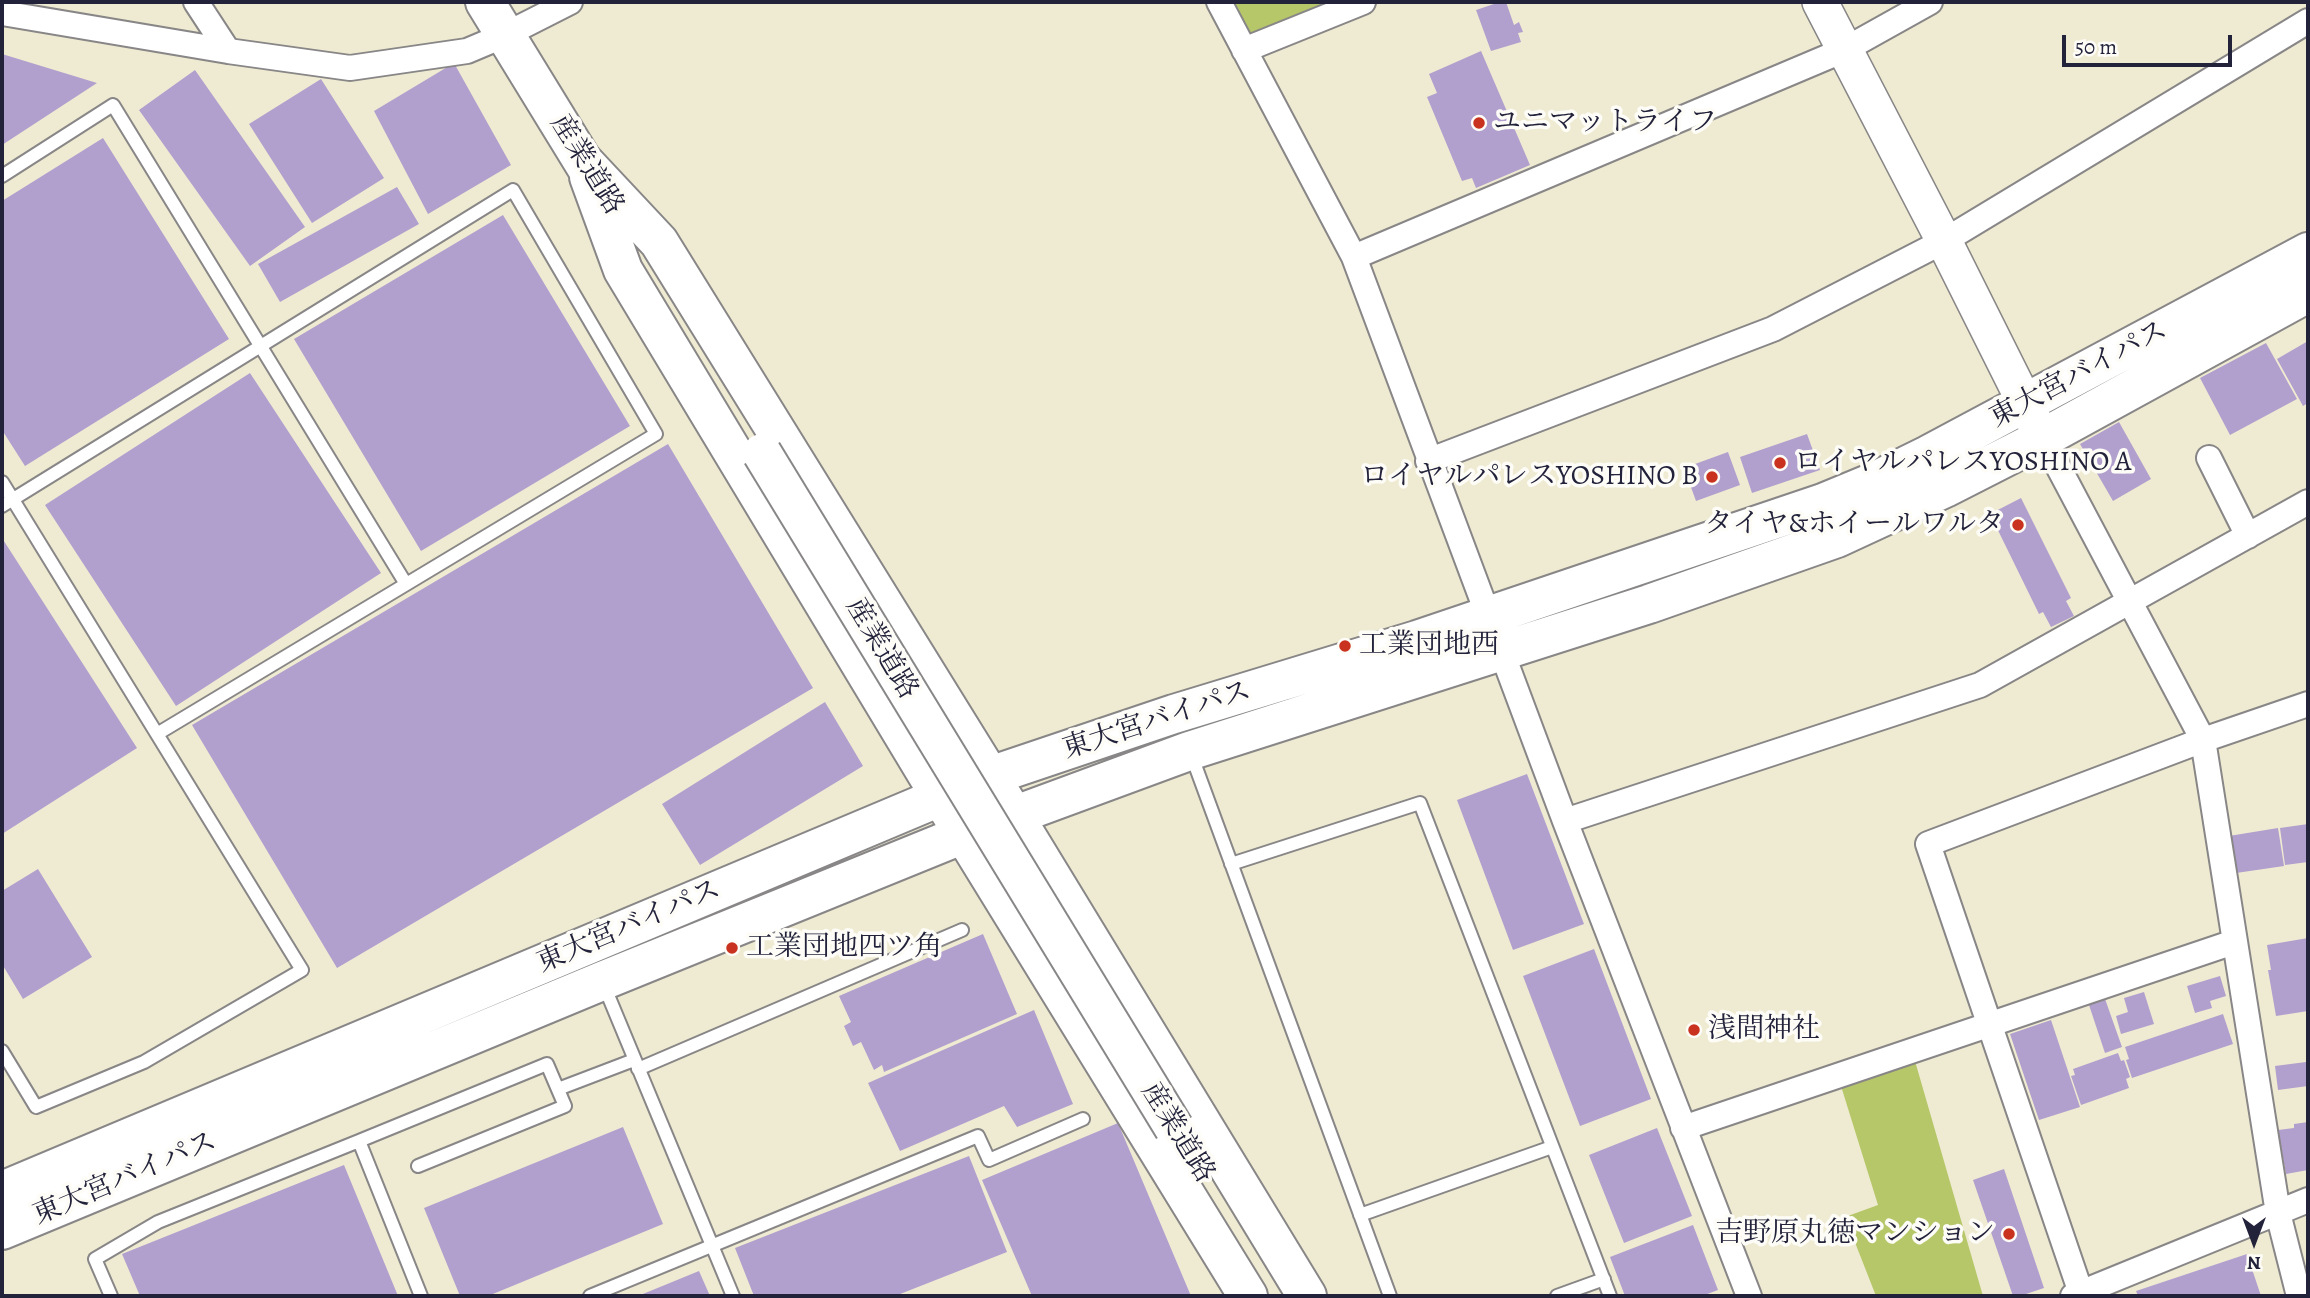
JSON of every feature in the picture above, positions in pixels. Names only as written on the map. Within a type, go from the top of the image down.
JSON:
[{"type":"main road","name":"産業道路","points":[[485,2],[1278,1296]]},
{"type":"main road","points":[[584,162],[659,242],[990,776],[1307,1296]]},
{"type":"main road","points":[[584,162],[622,270],[940,796],[1248,1296]]},
{"type":"main road","name":"東大宮バイパス","points":[[2,1191],[990,776],[1174,714],[1404,644],[1823,503],[1916,461],[2308,252]]},
{"type":"main road","name":"東大宮バイパス","points":[[2,1230],[964,834],[1189,751],[1662,600],[1837,538],[1945,488],[2043,438],[2308,293]]},
{"type":"street","points":[[197,2],[228,51]]},
{"type":"street","points":[[2,13],[228,51],[350,68],[467,51],[570,2]]},
{"type":"street","points":[[1219,2],[1354,257],[1428,461],[1749,1296]]},
{"type":"street","points":[[1244,50],[1363,2]]},
{"type":"street","points":[[1820,2],[2025,404],[2203,740],[2278,1213],[2299,1296]]},
{"type":"street","points":[[1354,257],[1844,50],[1930,2]]},
{"type":"street","points":[[1428,461],[1773,328],[1944,241],[2308,21]]},
{"type":"street","points":[[2208,458],[2248,536]]},
{"type":"street","points":[[1565,821],[1980,685],[2308,502]]},
{"type":"street","points":[[2308,704],[2203,740],[1928,844],[2078,1295],[2308,1200]]},
{"type":"street","points":[[1683,1128],[2234,942]]},
{"type":"lane","points":[[2,176],[113,105],[406,584]]},
{"type":"lane","points":[[7,503],[513,190],[656,434],[157,734]]},
{"type":"lane","points":[[2,482],[7,503],[157,734],[302,970],[144,1062],[36,1107],[2,1051]]},
{"type":"lane","points":[[1189,751],[1390,1296]]},
{"type":"lane","points":[[1231,863],[1420,803],[1610,1296]]},
{"type":"lane","points":[[558,1089],[636,1065],[962,930]]},
{"type":"lane","points":[[602,981],[733,1296]]},
{"type":"lane","points":[[111,1296],[95,1259],[158,1222],[547,1064],[565,1106],[418,1166]]},
{"type":"lane","points":[[590,1296],[978,1136],[989,1160],[1083,1119]]},
{"type":"lane","points":[[359,1141],[421,1296]]},
{"type":"lane","points":[[1360,1215],[1552,1147]]},
{"type":"lane","points":[[1557,1296],[1604,1279]]},
{"type":"green space","points":[[1232,2],[1341,2],[1259,36],[1248,33]]},
{"type":"green space","points":[[1915,1061],[1983,1296],[1876,1296],[1845,1217],[1878,1205],[1841,1086]]},
{"type":"building","points":[[1506,2],[1514,25],[1519,22],[1523,32],[1518,33],[1521,42],[1491,51],[1476,10]]},
{"type":"building","points":[[1481,51],[1530,165],[1476,188],[1472,178],[1462,181],[1427,97],[1437,93],[1429,74]]},
{"type":"building","points":[[2,54],[97,83],[2,145]]},
{"type":"building","points":[[454,63],[511,165],[428,214],[374,111]]},
{"type":"building","points":[[195,70],[305,227],[250,266],[139,110]]},
{"type":"building","points":[[321,79],[384,178],[312,223],[249,124]]},
{"type":"building","points":[[103,138],[229,339],[25,466],[2,430],[2,201]]},
{"type":"building","points":[[397,187],[419,224],[280,302],[258,264]]},
{"type":"building","points":[[503,215],[630,426],[421,551],[294,339]]},
{"type":"building","points":[[2308,341],[2308,403],[2303,406],[2277,359]]},
{"type":"building","points":[[2266,343],[2297,399],[2230,435],[2200,378]]},
{"type":"building","points":[[250,373],[381,573],[176,706],[45,505]]},
{"type":"building","points":[[2119,422],[2151,479],[2113,501],[2080,444]]},
{"type":"building","name":"ロイヤルパレスYOSHINO A","points":[[1807,434],[1820,470],[1752,493],[1740,457]]},
{"type":"building","points":[[668,444],[813,688],[337,968],[192,725]]},
{"type":"building","name":"ロイヤルパレスYOSHINO B","points":[[1728,452],[1740,485],[1696,501],[1684,468]]},
{"type":"building","points":[[2021,498],[2071,598],[2066,601],[2074,616],[2051,627],[2043,612],[2039,614],[1990,514]]},
{"type":"building","points":[[2,538],[137,748],[2,834]]},
{"type":"building","points":[[825,702],[863,766],[700,865],[662,804]]},
{"type":"building","points":[[1527,774],[1584,924],[1513,950],[1457,800]]},
{"type":"building","points":[[2308,824],[2308,862],[2285,865],[2280,828]]},
{"type":"building","points":[[2278,828],[2284,866],[2236,873],[2229,836]]},
{"type":"building","points":[[38,869],[92,957],[23,999],[2,964],[2,891]]},
{"type":"building","points":[[983,934],[1017,1014],[884,1072],[882,1065],[874,1070],[861,1042],[853,1046],[844,1026],[851,1022],[839,996]]},
{"type":"building","points":[[2308,938],[2308,1011],[2276,1016],[2268,970],[2271,970],[2267,945]]},
{"type":"building","points":[[1594,949],[1651,1099],[1580,1126],[1523,976]]},
{"type":"building","points":[[2220,976],[2226,996],[2210,1001],[2212,1008],[2195,1013],[2187,986]]},
{"type":"building","points":[[2144,992],[2154,1024],[2121,1034],[2116,1016],[2128,1012],[2124,998]]},
{"type":"building","points":[[2104,996],[2122,1047],[2105,1053],[2088,1002]]},
{"type":"building","points":[[1034,1010],[1073,1104],[1017,1127],[1004,1106],[900,1151],[868,1083]]},
{"type":"building","points":[[2223,1014],[2233,1044],[2132,1078],[2125,1047]]},
{"type":"building","points":[[2051,1020],[2080,1107],[2039,1120],[2010,1034]]},
{"type":"building","points":[[2118,1053],[2121,1061],[2124,1060],[2130,1077],[2126,1079],[2129,1088],[2081,1105],[2071,1076],[2075,1075],[2073,1069]]},
{"type":"building","points":[[2306,1062],[2308,1086],[2278,1090],[2275,1066]]},
{"type":"building","points":[[2308,1122],[2308,1170],[2286,1174],[2278,1130],[2294,1128],[2294,1124]]},
{"type":"building","points":[[1118,1123],[1191,1296],[1032,1296],[982,1180]]},
{"type":"building","points":[[623,1127],[663,1224],[488,1296],[460,1296],[424,1208]]},
{"type":"building","points":[[1657,1128],[1692,1216],[1624,1243],[1589,1155]]},
{"type":"building","points":[[969,1156],[1007,1252],[895,1296],[754,1296],[735,1248]]},
{"type":"building","points":[[344,1165],[398,1296],[140,1296],[122,1254]]},
{"type":"building","name":"吉野原丸徳マンション","points":[[2004,1169],[2044,1288],[2020,1296],[2013,1296],[1973,1180]]},
{"type":"building","points":[[1693,1225],[1718,1290],[1702,1296],[1625,1296],[1610,1257]]},
{"type":"building","points":[[2247,1254],[2261,1296],[2138,1296],[2136,1291]]},
{"type":"building","points":[[699,1271],[710,1296],[638,1296]]},
{"type":"place","name":"ユニマットライフ","points":[[1479,123]]},
{"type":"place","name":"ロイヤルパレスYOSHINO A","points":[[1780,463]]},
{"type":"place","name":"ロイヤルパレスYOSHINO B","points":[[1712,477]]},
{"type":"place","name":"タイヤ&ホイールワルタ","points":[[2018,525]]},
{"type":"place","name":"工業団地西","points":[[1345,646]]},
{"type":"place","name":"工業団地四ツ角","points":[[732,948]]},
{"type":"place","name":"浅間神社","points":[[1694,1030]]},
{"type":"place","name":"吉野原丸徳マンション","points":[[2009,1234]]}]
